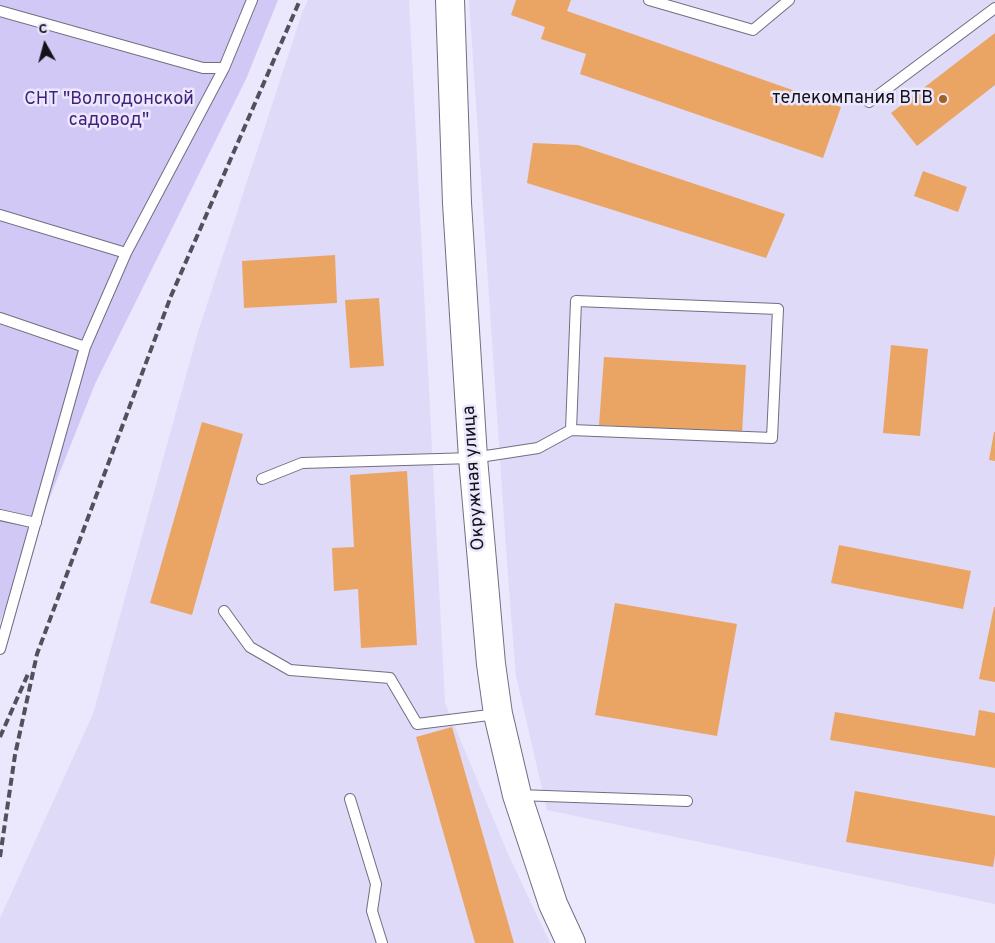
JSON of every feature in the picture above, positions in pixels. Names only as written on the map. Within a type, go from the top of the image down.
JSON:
[{"type":"main road","name":"Окружная улица","points":[[450,0],[457,203],[473,458],[491,664],[498,714],[517,795],[553,904],[571,943]]},
{"type":"lane","points":[[0,649],[85,347],[126,253],[224,68],[252,0]]},
{"type":"lane","points":[[649,0],[753,30],[789,0]]},
{"type":"lane","points":[[869,102],[995,8]]},
{"type":"lane","points":[[0,11],[202,68],[224,68]]},
{"type":"lane","points":[[0,215],[126,253]]},
{"type":"lane","points":[[262,479],[302,463],[473,458],[538,448],[571,430],[772,438],[778,309],[576,301],[571,430]]},
{"type":"lane","points":[[0,318],[85,347]]},
{"type":"lane","points":[[0,515],[36,523]]},
{"type":"lane","points":[[224,611],[250,647],[290,670],[390,678],[417,724],[498,714]]},
{"type":"lane","points":[[517,795],[687,801]]},
{"type":"lane","points":[[350,799],[376,884],[372,910],[382,943]]},
{"type":"shaded area","points":[[308,0],[409,0],[445,703],[508,854],[550,943],[0,943],[0,918],[93,714],[198,332],[302,13]]},
{"type":"shaded area","points":[[469,0],[995,0],[995,904],[547,810],[516,676]]},
{"type":"green space","name":"СНТ \"Волгодонской садовод\"","points":[[0,0],[278,0],[246,79],[95,384],[0,622]]},
{"type":"building","points":[[516,0],[571,0],[567,11],[841,107],[823,158],[580,74],[586,54],[541,39],[545,27],[511,15]]},
{"type":"building","name":"телекомпания ВТВ","points":[[995,33],[995,85],[917,146],[891,113]]},
{"type":"building","points":[[533,143],[578,145],[785,214],[766,258],[527,183]]},
{"type":"building","points":[[923,171],[967,187],[958,212],[914,196]]},
{"type":"building","points":[[335,255],[337,303],[244,308],[242,261]]},
{"type":"building","points":[[379,298],[384,366],[350,368],[345,300]]},
{"type":"building","points":[[891,345],[928,349],[920,436],[883,433]]},
{"type":"building","points":[[604,357],[746,365],[742,433],[599,425]]},
{"type":"building","points":[[202,422],[243,434],[192,615],[150,603]]},
{"type":"building","points":[[995,432],[995,461],[989,460]]},
{"type":"building","points":[[407,471],[417,645],[361,648],[358,589],[334,591],[332,548],[354,547],[350,475]]},
{"type":"building","points":[[839,545],[971,571],[963,609],[831,583]]},
{"type":"building","points":[[615,603],[737,624],[717,736],[595,715]]},
{"type":"building","points":[[995,607],[995,682],[979,679]]},
{"type":"building","points":[[979,710],[995,713],[995,768],[830,740],[835,712],[975,736]]},
{"type":"building","points":[[452,727],[514,943],[475,943],[416,737]]},
{"type":"building","points":[[855,791],[995,816],[995,855],[993,867],[846,842]]},
{"type":"railway","points":[[0,857],[15,755],[37,654],[171,296],[300,0]]},
{"type":"railway","points":[[0,737],[28,674]]},
{"type":"place","name":"телекомпания ВТВ","points":[[943,99]]}]
